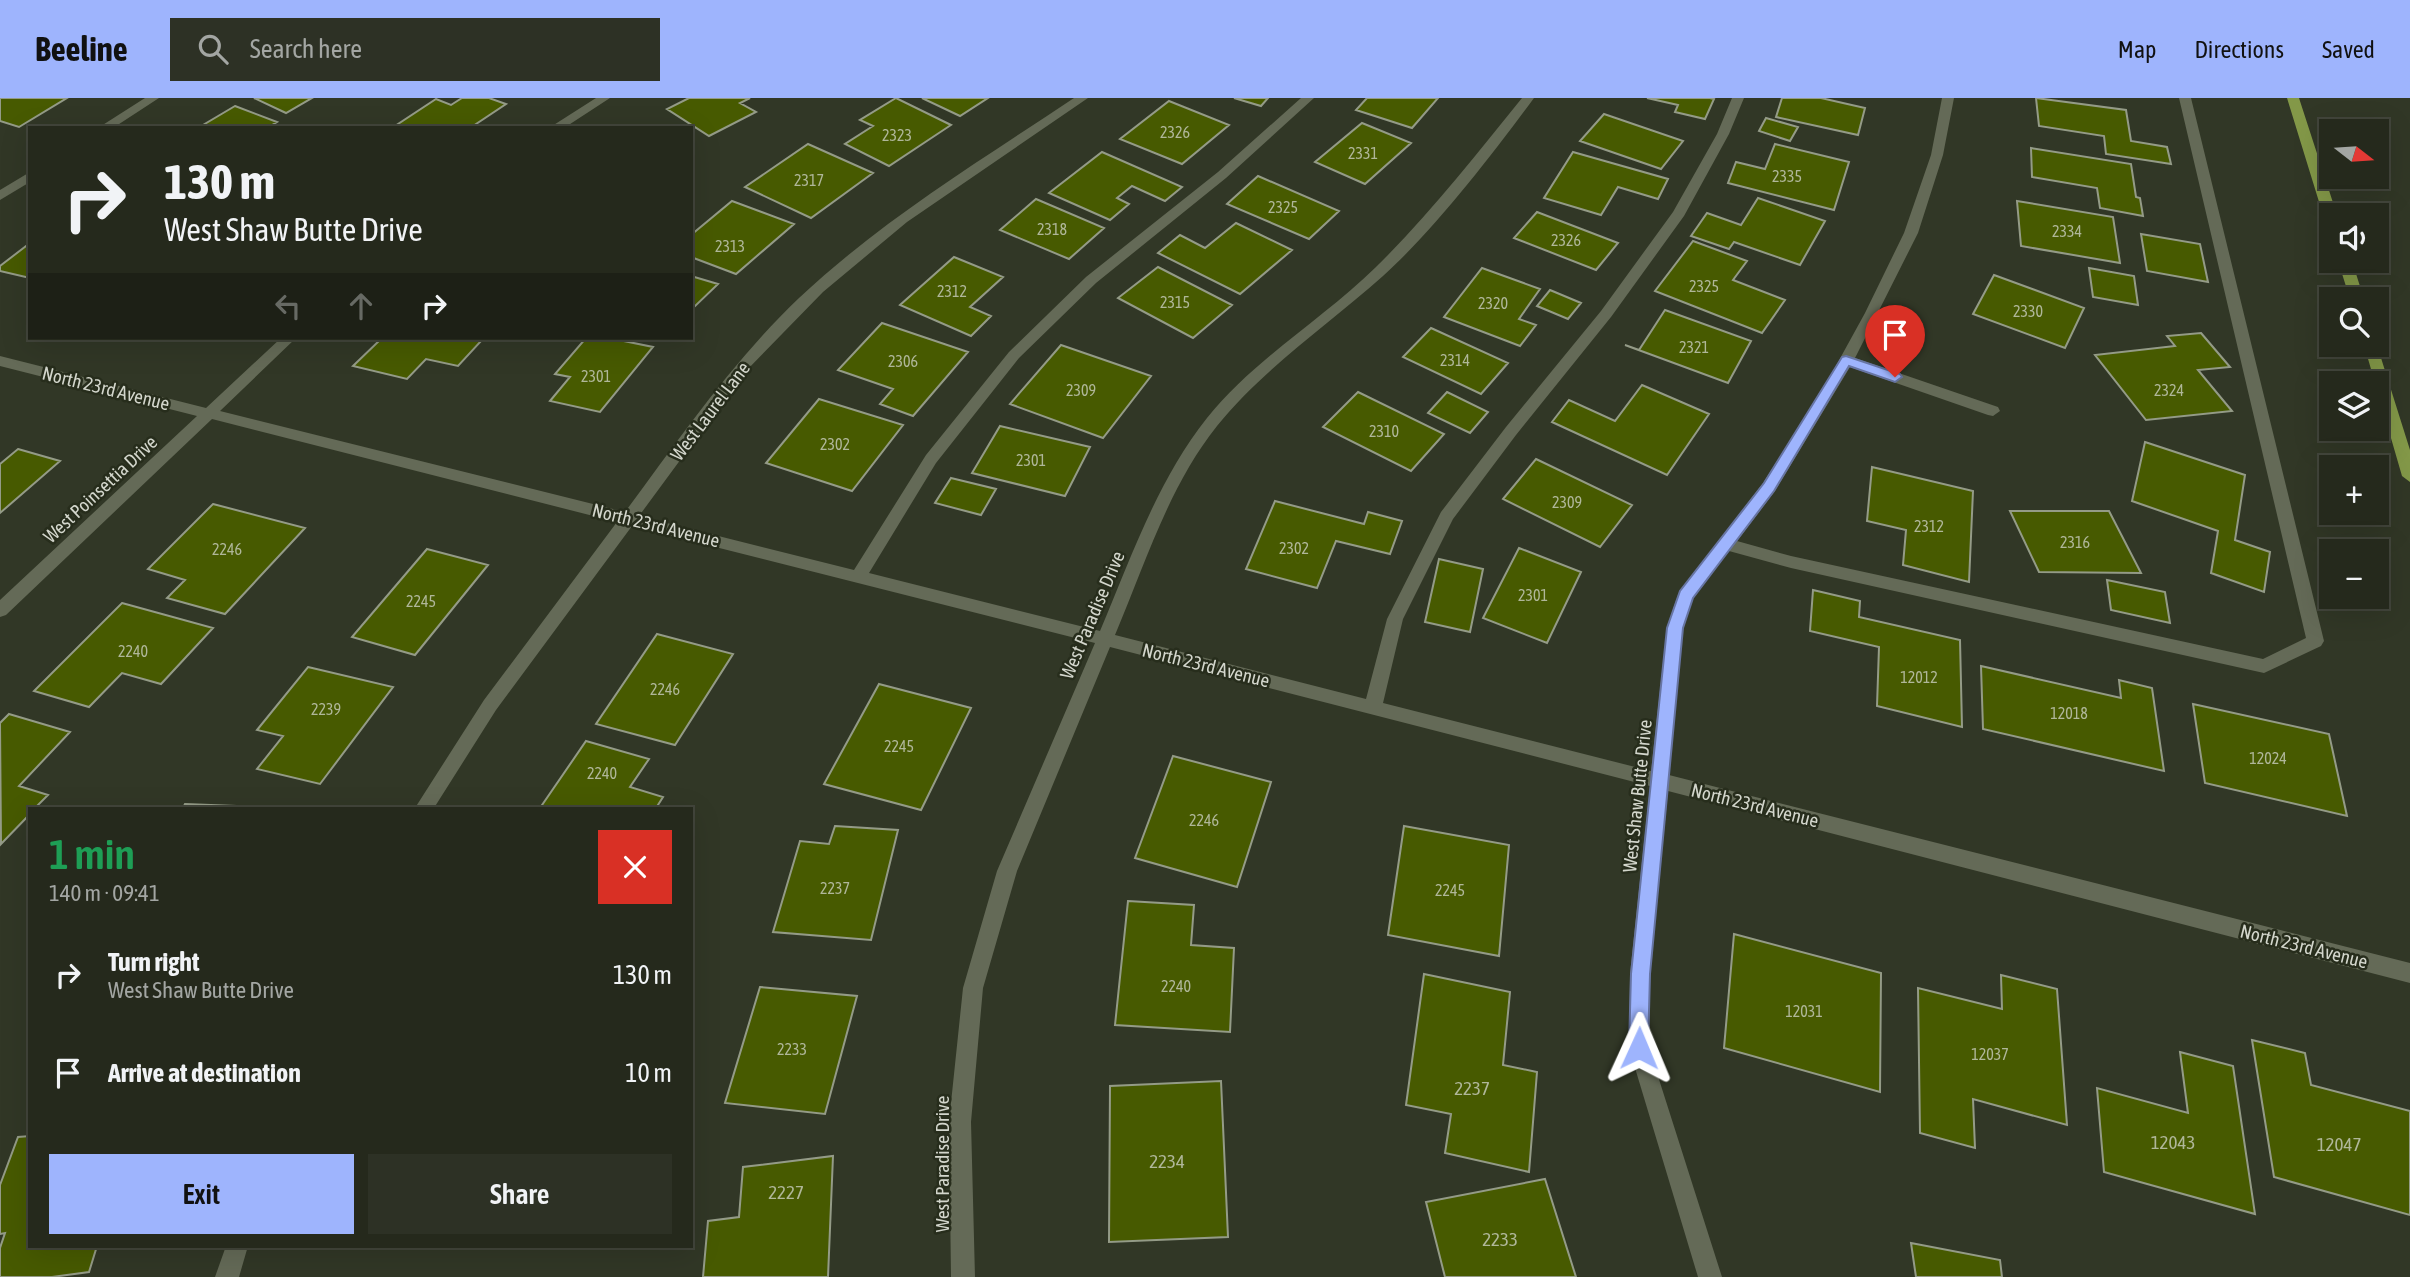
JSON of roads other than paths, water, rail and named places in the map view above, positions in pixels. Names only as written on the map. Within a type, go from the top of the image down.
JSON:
[{"type":"main road","points":[[2293,98],[2326,203]]},
{"type":"main road","points":[[2375,357],[2407,458],[2410,476]]},
{"type":"street","points":[[107,126],[153,98]]},
{"type":"street","points":[[558,126],[604,98]]},
{"type":"street","name":"West Laurel Lane","points":[[425,807],[490,705],[740,369],[783,321],[846,264],[899,223],[1082,98]]},
{"type":"street","points":[[858,577],[931,459],[1014,355],[1091,280],[1222,175],[1308,98]]},
{"type":"street","name":"West Paradise Drive","points":[[963,1277],[960,1122],[973,988],[1007,871],[1173,479],[1212,422],[1251,380],[1380,271],[1455,190],[1528,98]]},
{"type":"street","points":[[1373,708],[1395,619],[1447,516],[1510,431],[1606,314],[1679,213],[1723,134],[1738,98]]},
{"type":"street","name":"West Shaw Butte Drive","points":[[1710,1277],[1639,1048],[1640,974],[1675,628],[1686,595],[1769,487],[1846,360],[1911,233],[1937,155],[1948,98]]},
{"type":"street","points":[[1726,544],[1791,562],[2264,666],[2315,641],[2185,98]]},
{"type":"street","points":[[0,196],[28,177]]},
{"type":"street","name":"West Poinsettia Drive","points":[[0,610],[287,340]]},
{"type":"street","points":[[1846,360],[1993,411]]},
{"type":"street","name":"North 23rd Avenue","points":[[0,361],[1105,639],[2410,973]]},
{"type":"street","points":[[227,1277],[236,1248]]}]
